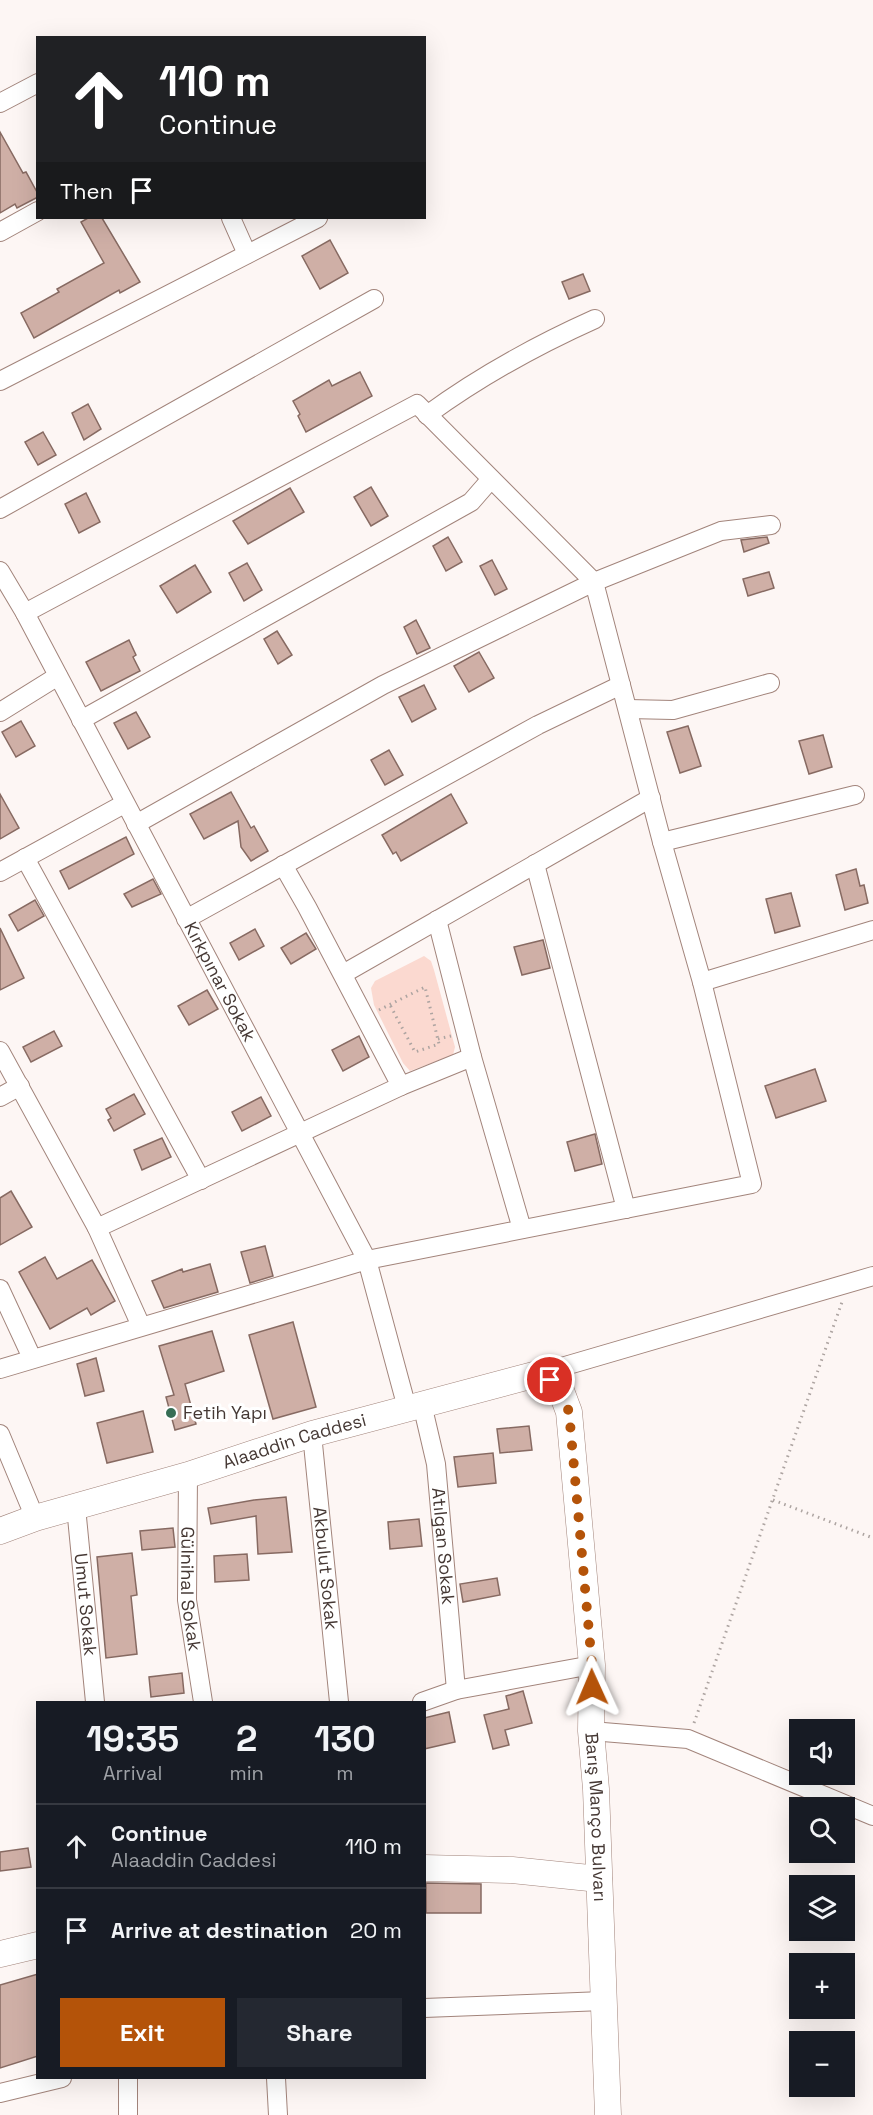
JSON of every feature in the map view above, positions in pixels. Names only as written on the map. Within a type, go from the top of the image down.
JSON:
[{"type":"street","points":[[0,103],[36,84]]},
{"type":"street","points":[[0,232],[36,211]]},
{"type":"street","points":[[231,219],[247,254]]},
{"type":"street","points":[[0,381],[316,219]]},
{"type":"street","points":[[0,509],[374,299]]},
{"type":"street","points":[[427,415],[465,387],[596,319]]},
{"type":"street","points":[[0,1369],[367,1260],[752,1184],[702,982],[662,842],[594,582],[417,404],[25,613]]},
{"type":"street","points":[[81,720],[471,502],[491,479]]},
{"type":"street","points":[[136,824],[382,685],[594,582],[722,531],[771,525]]},
{"type":"street","name":"Kırkpınar Sokak","points":[[0,571],[6,595],[25,613],[367,1260],[414,1406]]},
{"type":"street","points":[[0,712],[58,676]]},
{"type":"street","points":[[628,709],[673,710],[770,683]]},
{"type":"street","points":[[186,919],[538,725],[621,685]]},
{"type":"street","points":[[662,842],[855,795]]},
{"type":"street","points":[[343,974],[651,798]]},
{"type":"street","points":[[0,872],[124,804]]},
{"type":"street","points":[[25,858],[201,1180]]},
{"type":"street","points":[[535,864],[626,1209]]},
{"type":"street","points":[[283,865],[401,1086]]},
{"type":"street","points":[[437,920],[472,1057],[522,1229]]},
{"type":"street","points":[[702,982],[873,930]]},
{"type":"street","points":[[0,1051],[98,1228],[141,1326]]},
{"type":"street","points":[[98,1228],[401,1086],[472,1057]]},
{"type":"street","points":[[0,1097],[20,1086]]},
{"type":"street","points":[[541,1373],[873,1276]]},
{"type":"street","points":[[0,1289],[32,1358]]},
{"type":"street","name":"Alaaddin Caddesi","points":[[0,1531],[35,1518],[188,1475],[312,1434],[541,1373]]},
{"type":"street","name":"Barış Manço Bulvarı","points":[[541,1373],[560,1388],[569,1412],[592,1665],[591,1731],[596,1790],[608,2115]]},
{"type":"street","name":"Atılgan Sokak","points":[[414,1406],[436,1464],[456,1690]]},
{"type":"street","points":[[0,1434],[35,1518]]},
{"type":"street","name":"Akbulut Sokak","points":[[312,1434],[339,1701]]},
{"type":"street","name":"Gülnihal Sokak","points":[[188,1475],[187,1600],[203,1701]]},
{"type":"street","name":"Umut Sokak","points":[[76,1507],[96,1701]]},
{"type":"street","points":[[425,1701],[456,1690],[592,1665]]},
{"type":"street","points":[[591,1731],[688,1739],[873,1816]]},
{"type":"street","points":[[426,1868],[512,1870],[599,1879]]},
{"type":"street","points":[[0,1954],[36,1945]]},
{"type":"street","points":[[426,2008],[603,2001]]},
{"type":"street","points":[[0,2093],[58,2079]]},
{"type":"street","points":[[128,2079],[128,2115]]},
{"type":"street","points":[[276,2079],[278,2115]]},
{"type":"path","points":[[377,1011],[425,987],[439,1044],[415,1052],[390,1005]]},
{"type":"path","points":[[438,1039],[452,1035]]},
{"type":"path","points":[[688,1739],[849,1283]]},
{"type":"path","points":[[772,1500],[873,1538]]},
{"type":"shaded area","points":[[424,956],[431,961],[455,1047],[453,1055],[410,1071],[403,1063],[374,1005],[371,988],[375,981]]},
{"type":"building","points":[[0,132],[23,173],[26,172],[36,190],[36,198],[17,208],[15,204],[0,213]]},
{"type":"building","points":[[86,219],[103,219],[140,282],[120,293],[119,290],[34,338],[21,313],[59,292],[57,289],[104,263],[81,222]]},
{"type":"building","points":[[330,240],[348,273],[320,289],[302,256]]},
{"type":"building","points":[[583,274],[590,291],[569,299],[562,282]]},
{"type":"building","points":[[360,372],[372,396],[306,432],[293,401],[329,380],[332,386]]},
{"type":"building","points":[[88,404],[101,429],[84,440],[72,413]]},
{"type":"building","points":[[43,432],[56,455],[38,465],[25,442]]},
{"type":"building","points":[[371,487],[388,516],[371,526],[354,497]]},
{"type":"building","points":[[290,488],[304,512],[248,544],[233,521]]},
{"type":"building","points":[[86,493],[100,522],[79,533],[65,504]]},
{"type":"building","points":[[448,537],[462,562],[446,571],[433,546]]},
{"type":"building","points":[[767,537],[769,543],[744,552],[741,540]]},
{"type":"building","points":[[492,560],[507,589],[495,595],[480,566]]},
{"type":"building","points":[[247,563],[262,590],[244,601],[229,573]]},
{"type":"building","points":[[195,565],[211,592],[177,613],[160,586]]},
{"type":"building","points":[[769,572],[774,588],[748,596],[743,579]]},
{"type":"building","points":[[416,620],[430,648],[417,654],[404,627]]},
{"type":"building","points":[[277,631],[292,655],[278,664],[264,639]]},
{"type":"building","points":[[129,640],[136,655],[133,657],[140,671],[101,691],[86,662]]},
{"type":"building","points":[[479,652],[494,678],[469,692],[454,666]]},
{"type":"building","points":[[424,685],[436,709],[412,722],[399,697]]},
{"type":"building","points":[[136,712],[150,737],[128,749],[114,723]]},
{"type":"building","points":[[21,721],[35,746],[16,757],[2,732]]},
{"type":"building","points":[[688,726],[701,766],[680,773],[667,732]]},
{"type":"building","points":[[823,735],[832,767],[809,774],[799,741]]},
{"type":"building","points":[[389,750],[403,775],[385,785],[371,760]]},
{"type":"building","points":[[231,792],[251,828],[254,826],[268,851],[251,861],[241,847],[238,821],[204,839],[190,814]]},
{"type":"building","points":[[0,794],[19,828],[0,839]]},
{"type":"building","points":[[451,794],[467,823],[401,861],[396,852],[393,854],[382,835]]},
{"type":"building","points":[[126,837],[134,854],[69,889],[60,871]]},
{"type":"building","points":[[856,869],[860,886],[864,885],[868,903],[845,910],[836,875]]},
{"type":"building","points":[[153,879],[161,894],[132,907],[124,894]]},
{"type":"building","points":[[791,893],[800,926],[775,933],[766,899]]},
{"type":"building","points":[[35,900],[44,916],[18,931],[9,915]]},
{"type":"building","points":[[0,928],[24,978],[0,990]]},
{"type":"building","points":[[255,929],[264,946],[239,960],[230,943]]},
{"type":"building","points":[[306,933],[316,949],[291,964],[281,948]]},
{"type":"building","points":[[543,940],[550,968],[522,975],[514,947]]},
{"type":"building","points":[[207,990],[218,1009],[189,1025],[178,1006]]},
{"type":"building","points":[[54,1031],[62,1046],[31,1062],[23,1047]]},
{"type":"building","points":[[359,1036],[369,1057],[343,1071],[332,1050]]},
{"type":"building","points":[[815,1069],[826,1101],[776,1118],[765,1086]]},
{"type":"building","points":[[134,1094],[145,1114],[114,1131],[108,1120],[111,1118],[106,1109]]},
{"type":"building","points":[[261,1097],[271,1116],[242,1131],[232,1112]]},
{"type":"building","points":[[595,1134],[602,1164],[575,1171],[567,1142]]},
{"type":"building","points":[[162,1138],[171,1157],[142,1170],[134,1150]]},
{"type":"building","points":[[11,1191],[32,1227],[0,1245],[0,1198]]},
{"type":"building","points":[[265,1246],[273,1276],[250,1283],[241,1252]]},
{"type":"building","points":[[45,1257],[57,1279],[92,1260],[115,1301],[91,1315],[87,1308],[50,1329],[19,1272]]},
{"type":"building","points":[[210,1264],[218,1292],[164,1308],[152,1281],[182,1269],[183,1272]]},
{"type":"building","points":[[293,1322],[316,1407],[273,1419],[249,1335]]},
{"type":"building","points":[[212,1331],[224,1371],[185,1384],[196,1424],[175,1430],[166,1397],[174,1395],[159,1346]]},
{"type":"building","points":[[96,1358],[104,1391],[85,1396],[77,1364]]},
{"type":"building","points":[[143,1411],[153,1452],[107,1463],[97,1423]]},
{"type":"building","points":[[529,1426],[532,1450],[500,1453],[497,1429]]},
{"type":"building","points":[[493,1453],[496,1483],[458,1487],[454,1457]]},
{"type":"building","points":[[286,1497],[292,1552],[258,1554],[256,1516],[211,1524],[208,1508]]},
{"type":"building","points":[[419,1519],[422,1546],[390,1549],[388,1522]]},
{"type":"building","points":[[173,1528],[175,1547],[142,1550],[140,1531]]},
{"type":"building","points":[[132,1553],[137,1595],[131,1596],[137,1654],[106,1658],[97,1557]]},
{"type":"building","points":[[247,1554],[249,1580],[215,1582],[214,1556]]},
{"type":"building","points":[[497,1578],[500,1595],[463,1602],[460,1584]]},
{"type":"building","points":[[182,1673],[184,1693],[151,1697],[149,1677]]},
{"type":"building","points":[[523,1691],[532,1723],[505,1730],[509,1745],[493,1749],[484,1715],[509,1709],[506,1696]]},
{"type":"building","points":[[449,1712],[455,1742],[426,1749],[426,1718]]},
{"type":"building","points":[[28,1848],[31,1867],[0,1871],[0,1852]]},
{"type":"building","points":[[426,1883],[481,1884],[481,1913],[426,1913]]},
{"type":"building","points":[[36,1975],[36,2057],[0,2068],[0,1985]]},
{"type":"place","name":"Fetih Yapı","points":[[171,1413]]},
{"type":"route","points":[[550,1380],[560,1388],[569,1412],[592,1665],[592,1687]]}]
